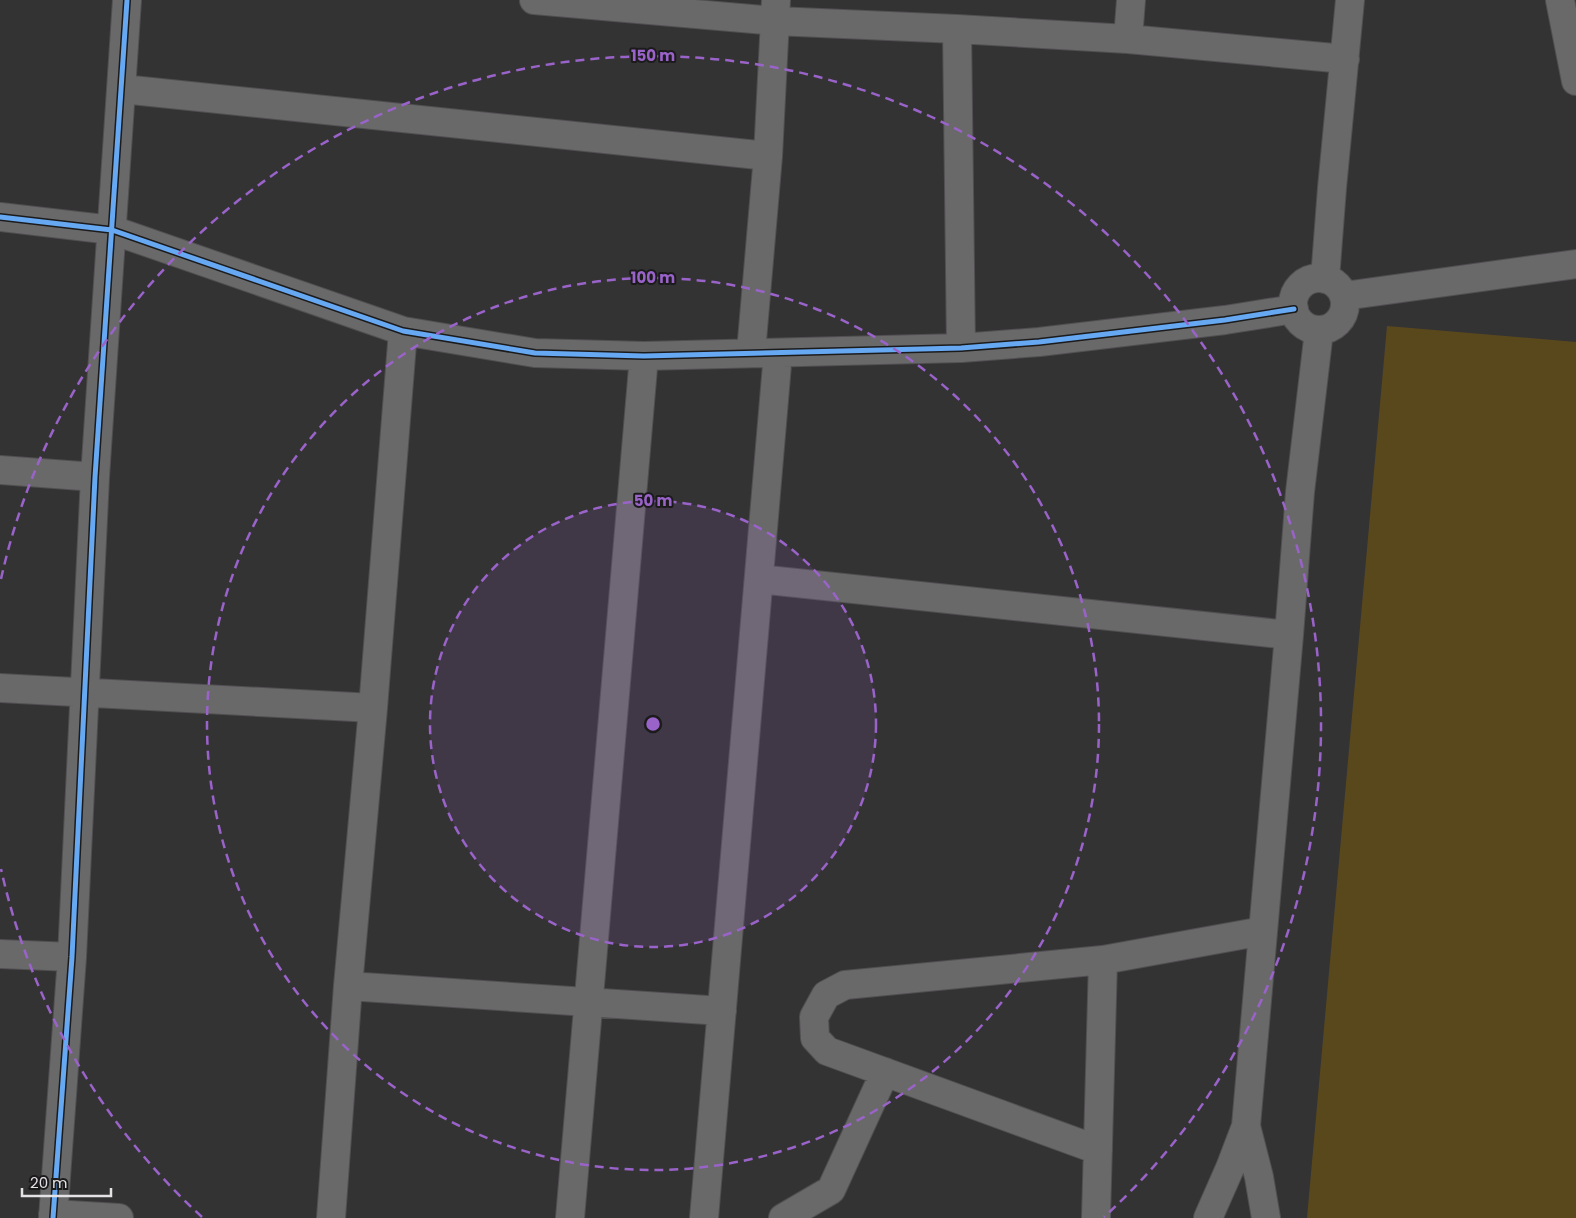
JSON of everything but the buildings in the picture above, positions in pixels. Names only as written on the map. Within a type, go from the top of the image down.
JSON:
[{"type":"street","points":[[119,1218],[53,1216],[72,957],[95,477],[127,0]]},
{"type":"street","points":[[534,0],[775,10],[956,29],[1128,39],[1345,59]]},
{"type":"street","points":[[1128,39],[1131,0]]},
{"type":"street","points":[[1350,0],[1332,188],[1335,287],[1346,304],[1344,312],[1335,326],[1319,331],[1302,324],[1294,309],[1296,292],[1309,281],[1317,279],[1335,287],[1576,264]]},
{"type":"street","points":[[1560,0],[1575,68]]},
{"type":"street","points":[[751,352],[768,156],[775,10]]},
{"type":"street","points":[[956,29],[961,348]]},
{"type":"street","points":[[122,89],[768,156]]},
{"type":"street","points":[[0,217],[112,230],[403,331],[535,353],[644,356],[961,348],[1057,340],[1225,320],[1294,309]]},
{"type":"street","points":[[331,1218],[348,986],[373,708],[403,331]]},
{"type":"street","points":[[1208,1218],[1246,1126],[1300,492],[1319,331]]},
{"type":"street","points":[[704,1218],[778,353]]},
{"type":"street","points":[[570,1218],[644,356]]},
{"type":"street","points":[[0,470],[95,477]]},
{"type":"street","points":[[759,578],[1289,635]]},
{"type":"street","points":[[0,688],[373,708]]},
{"type":"street","points":[[1098,1150],[827,1051],[815,1038],[814,1017],[826,995],[846,985],[1103,960],[1263,931]]},
{"type":"street","points":[[0,954],[72,957]]},
{"type":"street","points":[[1096,1218],[1103,960]]},
{"type":"street","points":[[348,986],[722,1011]]},
{"type":"street","points":[[783,1218],[831,1190],[885,1072]]},
{"type":"street","points":[[1246,1126],[1259,1177],[1266,1218]]},
{"type":"shaded area","points":[[1387,326],[1576,342],[1576,1218],[1307,1218]]},
{"type":"cycle path","points":[[53,1218],[72,957],[95,477],[127,0]]},
{"type":"cycle path","points":[[0,217],[112,230],[403,331],[535,353],[644,356],[961,348],[1039,342],[1225,320],[1294,309]]}]
